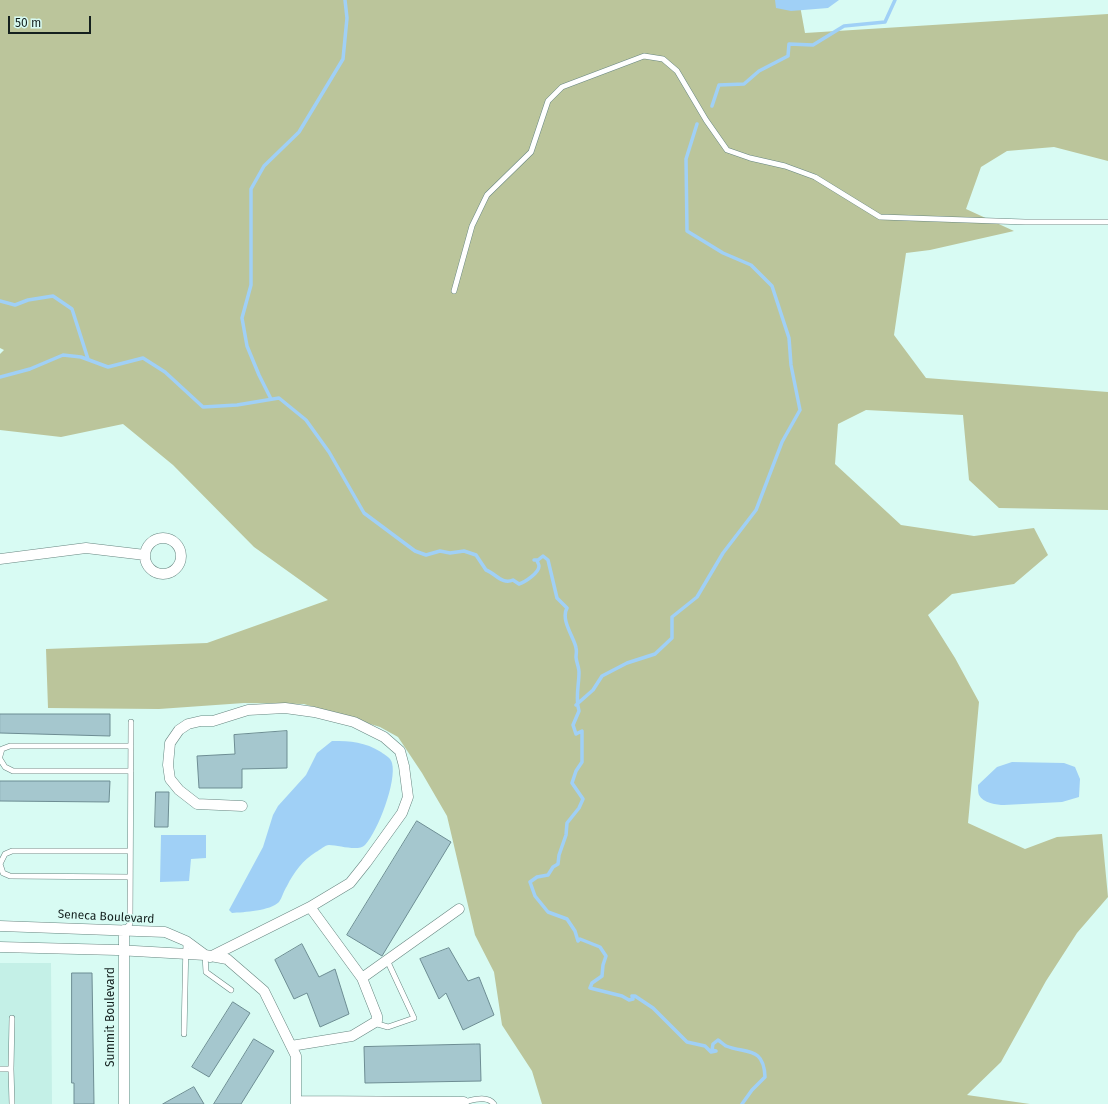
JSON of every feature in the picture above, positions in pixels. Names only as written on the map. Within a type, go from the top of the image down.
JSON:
[{"type":"street","points":[[0,559],[82,548],[145,555]]},
{"type":"street","points":[[208,956],[310,907],[350,883],[402,813],[408,797],[404,766],[400,751],[384,737],[354,722],[314,712],[285,708],[248,710],[213,721],[201,721],[188,724],[179,730],[170,743],[168,765],[170,779],[179,790],[197,804],[242,806]]},
{"type":"street","points":[[291,1046],[352,1036],[377,1021],[377,1016],[362,978],[310,907]]},
{"type":"street","points":[[362,978],[459,909]]},
{"type":"street","name":"Seneca Boulevard","points":[[0,926],[165,932],[186,940],[208,956]]},
{"type":"street","name":"Summit Boulevard","points":[[124,930],[124,1104]]},
{"type":"street","name":"Seneca Boulevard","points":[[0,947],[186,954],[227,959],[264,991],[296,1056],[296,1103]]},
{"type":"street","points":[[296,1103],[464,1103]]},
{"type":"lane","points":[[454,291],[472,226],[487,195],[531,152],[548,101],[562,87],[644,56],[663,59],[677,71],[706,120],[727,150],[750,158],[785,166],[815,178],[880,217],[1025,222],[1108,222]]},
{"type":"lane","points":[[124,930],[130,924],[131,722]]},
{"type":"lane","points":[[0,756],[2,749],[10,746],[131,746]]},
{"type":"lane","points":[[0,759],[4,767],[13,771],[131,771]]},
{"type":"lane","points":[[130,850],[12,851],[5,854],[0,864],[3,873],[10,876],[130,877]]},
{"type":"lane","points":[[184,1034],[186,940]]},
{"type":"lane","points":[[208,956],[206,972],[231,990]]},
{"type":"lane","points":[[374,1023],[388,1027],[414,1018],[387,960]]},
{"type":"lane","points":[[12,1018],[12,1104]]},
{"type":"lane","points":[[0,1069],[11,1069]]},
{"type":"lane","points":[[464,1103],[482,1099],[488,1100],[494,1104]]},
{"type":"shaded area","points":[[775,0],[839,0],[828,8],[791,11],[776,8]]},
{"type":"shaded area","points":[[332,741],[352,742],[369,746],[388,757],[392,763],[392,781],[389,793],[381,818],[370,838],[365,845],[358,848],[327,845],[311,855],[299,867],[279,902],[275,905],[257,910],[232,913],[229,910],[263,847],[273,815],[278,806],[306,775],[317,753]]},
{"type":"shaded area","points":[[1012,762],[1064,763],[1075,767],[1080,779],[1079,797],[1062,802],[1004,805],[987,802],[981,798],[978,791],[978,785],[997,767]]},
{"type":"shaded area","points":[[161,835],[206,835],[206,858],[191,859],[189,881],[160,882]]},
{"type":"shaded area","points":[[0,963],[51,963],[52,1104],[0,1104]]},
{"type":"green space","points":[[0,0],[799,0],[805,33],[1108,14],[1108,161],[1054,147],[1007,151],[981,167],[966,209],[1014,231],[930,250],[906,253],[894,335],[926,378],[1108,392],[1108,510],[999,508],[969,480],[963,415],[866,410],[838,424],[835,464],[901,525],[974,536],[1034,528],[1048,555],[1014,584],[952,594],[928,615],[955,658],[979,702],[968,823],[1025,849],[1057,837],[1102,834],[1108,897],[1077,933],[1046,981],[1001,1062],[967,1095],[1030,1104],[542,1104],[532,1071],[502,1025],[494,972],[475,935],[447,816],[422,773],[398,737],[380,727],[304,704],[244,703],[159,709],[48,708],[46,649],[207,643],[328,600],[254,547],[173,465],[123,424],[61,437],[0,430],[0,354],[4,350],[0,348]]},
{"type":"building","points":[[0,714],[110,714],[110,736],[0,733]]},
{"type":"building","points":[[287,731],[287,768],[242,769],[242,788],[199,788],[197,756],[235,754],[234,735]]},
{"type":"building","points":[[0,781],[110,781],[109,802],[0,801]]},
{"type":"building","points":[[156,792],[169,792],[168,827],[155,827]]},
{"type":"building","points":[[417,821],[451,842],[382,956],[347,935]]},
{"type":"building","points":[[302,944],[319,977],[335,969],[349,1014],[320,1027],[307,993],[294,999],[275,960]]},
{"type":"building","points":[[449,948],[468,981],[479,977],[494,1015],[463,1030],[446,993],[439,999],[420,959]]},
{"type":"building","points":[[72,973],[92,973],[94,1104],[74,1104],[74,1083],[72,1083]]},
{"type":"building","points":[[233,1002],[250,1013],[209,1077],[192,1067]]},
{"type":"building","points":[[254,1039],[274,1051],[241,1104],[214,1104]]},
{"type":"building","points":[[480,1044],[481,1081],[365,1083],[364,1047]]},
{"type":"building","points":[[194,1087],[204,1104],[163,1104]]},
{"type":"waterway","points":[[271,399],[247,346],[242,318],[251,285],[251,189],[264,166],[299,132],[343,59],[347,18],[345,0]]},
{"type":"waterway","points":[[712,106],[719,85],[744,84],[759,71],[788,56],[789,44],[813,45],[844,26],[885,22],[895,0]]},
{"type":"waterway","points":[[576,705],[593,690],[602,676],[627,663],[655,654],[672,638],[672,617],[697,597],[723,553],[756,510],[782,442],[800,410],[791,365],[789,338],[772,286],[751,265],[723,253],[687,231],[686,159],[697,124]]},
{"type":"waterway","points":[[0,301],[15,305],[28,300],[53,296],[72,309],[88,359]]},
{"type":"waterway","points":[[0,377],[30,369],[63,355],[81,357],[108,367],[143,358],[165,372],[203,407],[237,405],[279,398],[306,420],[329,452],[364,513],[415,551],[426,555],[440,551],[450,553],[464,551],[476,555],[486,570],[502,580],[513,580],[519,584],[528,579],[537,571],[539,565],[537,562],[537,561],[537,560],[534,560],[538,560],[543,556],[548,560],[557,598],[567,608],[565,618],[575,644],[576,659],[579,668],[577,697],[579,711],[573,725],[576,734],[582,731],[582,762],[576,771],[572,783],[583,799],[579,808],[567,823],[566,835],[559,855],[558,864],[553,867],[548,875],[537,877],[530,882],[535,896],[548,912],[567,919],[575,931],[578,941],[580,939],[600,947],[606,956],[602,976],[592,983],[590,988],[622,996],[629,1000],[633,999],[632,996],[635,996],[653,1008],[687,1042],[705,1046],[711,1052],[716,1051],[712,1050],[713,1044],[718,1040],[726,1046],[753,1053],[761,1060],[764,1067],[765,1077],[752,1090],[742,1104]]}]
